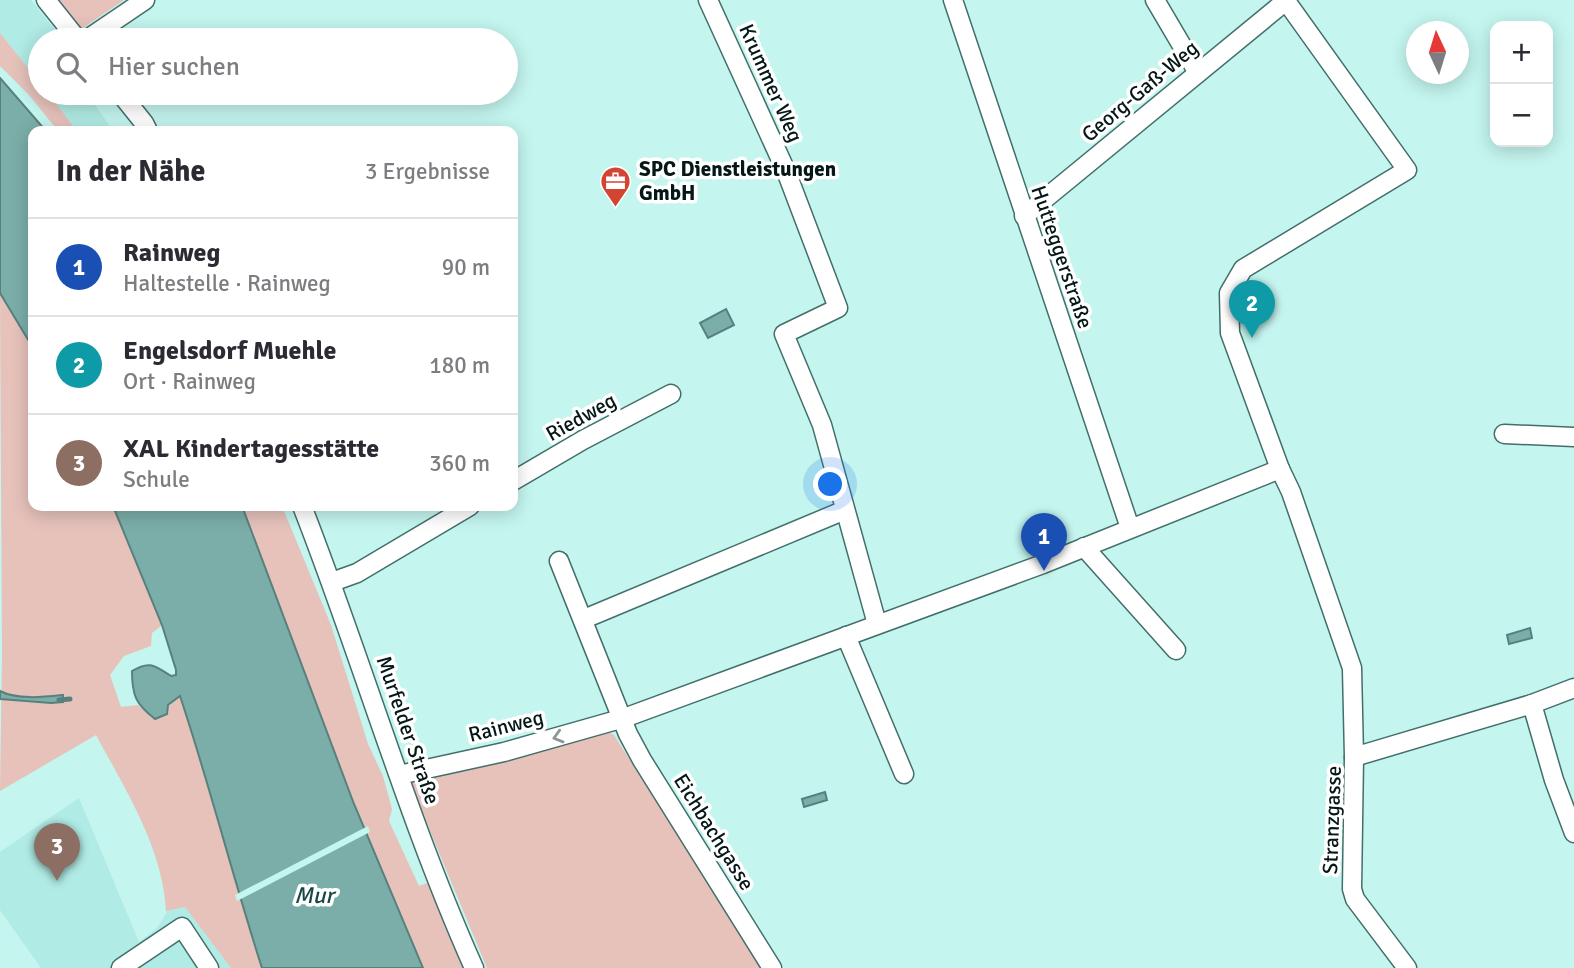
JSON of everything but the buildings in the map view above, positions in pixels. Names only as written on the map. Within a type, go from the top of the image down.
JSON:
[{"type":"street","points":[[46,0],[68,28]]},
{"type":"street","points":[[104,28],[145,0]]},
{"type":"street","name":"Krummer Weg","points":[[708,0],[786,171],[838,308],[784,334],[822,425],[877,624]]},
{"type":"street","name":"Hutteggerstraße","points":[[953,0],[1130,528]]},
{"type":"street","points":[[1156,0],[1198,73]]},
{"type":"street","name":"Georg-Gaß-Weg","points":[[1024,216],[1286,0],[1407,170],[1243,269],[1230,287],[1228,300],[1232,340],[1280,469]]},
{"type":"street","points":[[130,105],[146,126]]},
{"type":"street","name":"Riedweg","points":[[518,478],[671,394]]},
{"type":"street","points":[[1504,434],[1574,437]]},
{"type":"street","points":[[1280,469],[1291,492],[1352,668],[1354,757]]},
{"type":"street","name":"Rainweg","points":[[399,775],[504,752],[624,718],[1084,547],[1280,469]]},
{"type":"street","points":[[584,619],[845,510]]},
{"type":"street","name":"Murfelder Straße","points":[[304,511],[332,582],[399,775],[474,968]]},
{"type":"street","points":[[332,582],[357,573],[462,511]]},
{"type":"street","points":[[1084,547],[1176,650]]},
{"type":"street","points":[[559,561],[624,718]]},
{"type":"street","points":[[846,636],[904,774]]},
{"type":"street","name":"Stranzgasse","points":[[1407,968],[1355,899],[1352,889],[1354,757],[1532,704],[1574,688]]},
{"type":"street","points":[[1532,704],[1554,779],[1574,833]]},
{"type":"street","name":"Eichbachgasse","points":[[624,718],[628,734],[642,760],[772,968]]},
{"type":"street","points":[[121,968],[182,927],[209,968]]},
{"type":"shaded area","points":[[0,0],[31,0],[53,28],[28,28],[28,68],[0,33]]},
{"type":"shaded area","points":[[58,0],[124,0],[83,28],[79,28]]},
{"type":"shaded area","points":[[0,33],[28,68],[28,94],[0,66]]},
{"type":"shaded area","points":[[37,105],[57,105],[73,126],[54,126]]},
{"type":"shaded area","points":[[57,105],[95,105],[110,126],[73,126]]},
{"type":"shaded area","points":[[0,293],[28,340],[28,511],[115,511],[162,625],[152,633],[151,646],[124,656],[110,675],[121,707],[138,705],[155,719],[180,696],[262,968],[231,968],[185,907],[166,911],[158,865],[150,842],[96,735],[0,791]]},
{"type":"shaded area","points":[[244,511],[284,511],[331,625],[368,744],[383,776],[392,809],[389,821],[419,886],[430,882],[468,968],[423,968],[354,804]]},
{"type":"shaded area","points":[[608,732],[614,735],[763,968],[487,968],[410,783]]},
{"type":"shaded area","points":[[79,798],[139,942],[157,928],[166,911],[185,907],[231,968],[41,968],[0,910],[0,852]]},
{"type":"water","points":[[0,78],[42,126],[28,126],[28,340],[0,293]]},
{"type":"water","points":[[726,309],[734,325],[708,338],[700,323]]},
{"type":"water","name":"Mur","points":[[115,511],[244,511],[354,804],[423,968],[262,968],[180,696],[168,705],[167,714],[155,719],[143,709],[134,693],[132,671],[143,666],[152,666],[171,676],[176,675],[162,625]]},
{"type":"water","points":[[1530,628],[1532,638],[1509,644],[1507,635]]},
{"type":"water","points":[[0,691],[22,697],[63,695],[63,702],[0,699]]},
{"type":"water","points":[[825,792],[827,800],[804,807],[802,799]]},
{"type":"pier","points":[[368,826],[370,832],[237,901],[235,895]]},
{"type":"waterway","points":[[59,700],[70,699]]},
{"type":"place","name":"SPC Dienstleistungen GmbH","points":[[616,208]]},
{"type":"place","name":"Engelsdorf Muehle","points":[[1252,338]]},
{"type":"place","name":"Rainweg","points":[[1044,571]]},
{"type":"place","name":"XAL Kindertagesstätte","points":[[57,881]]}]
